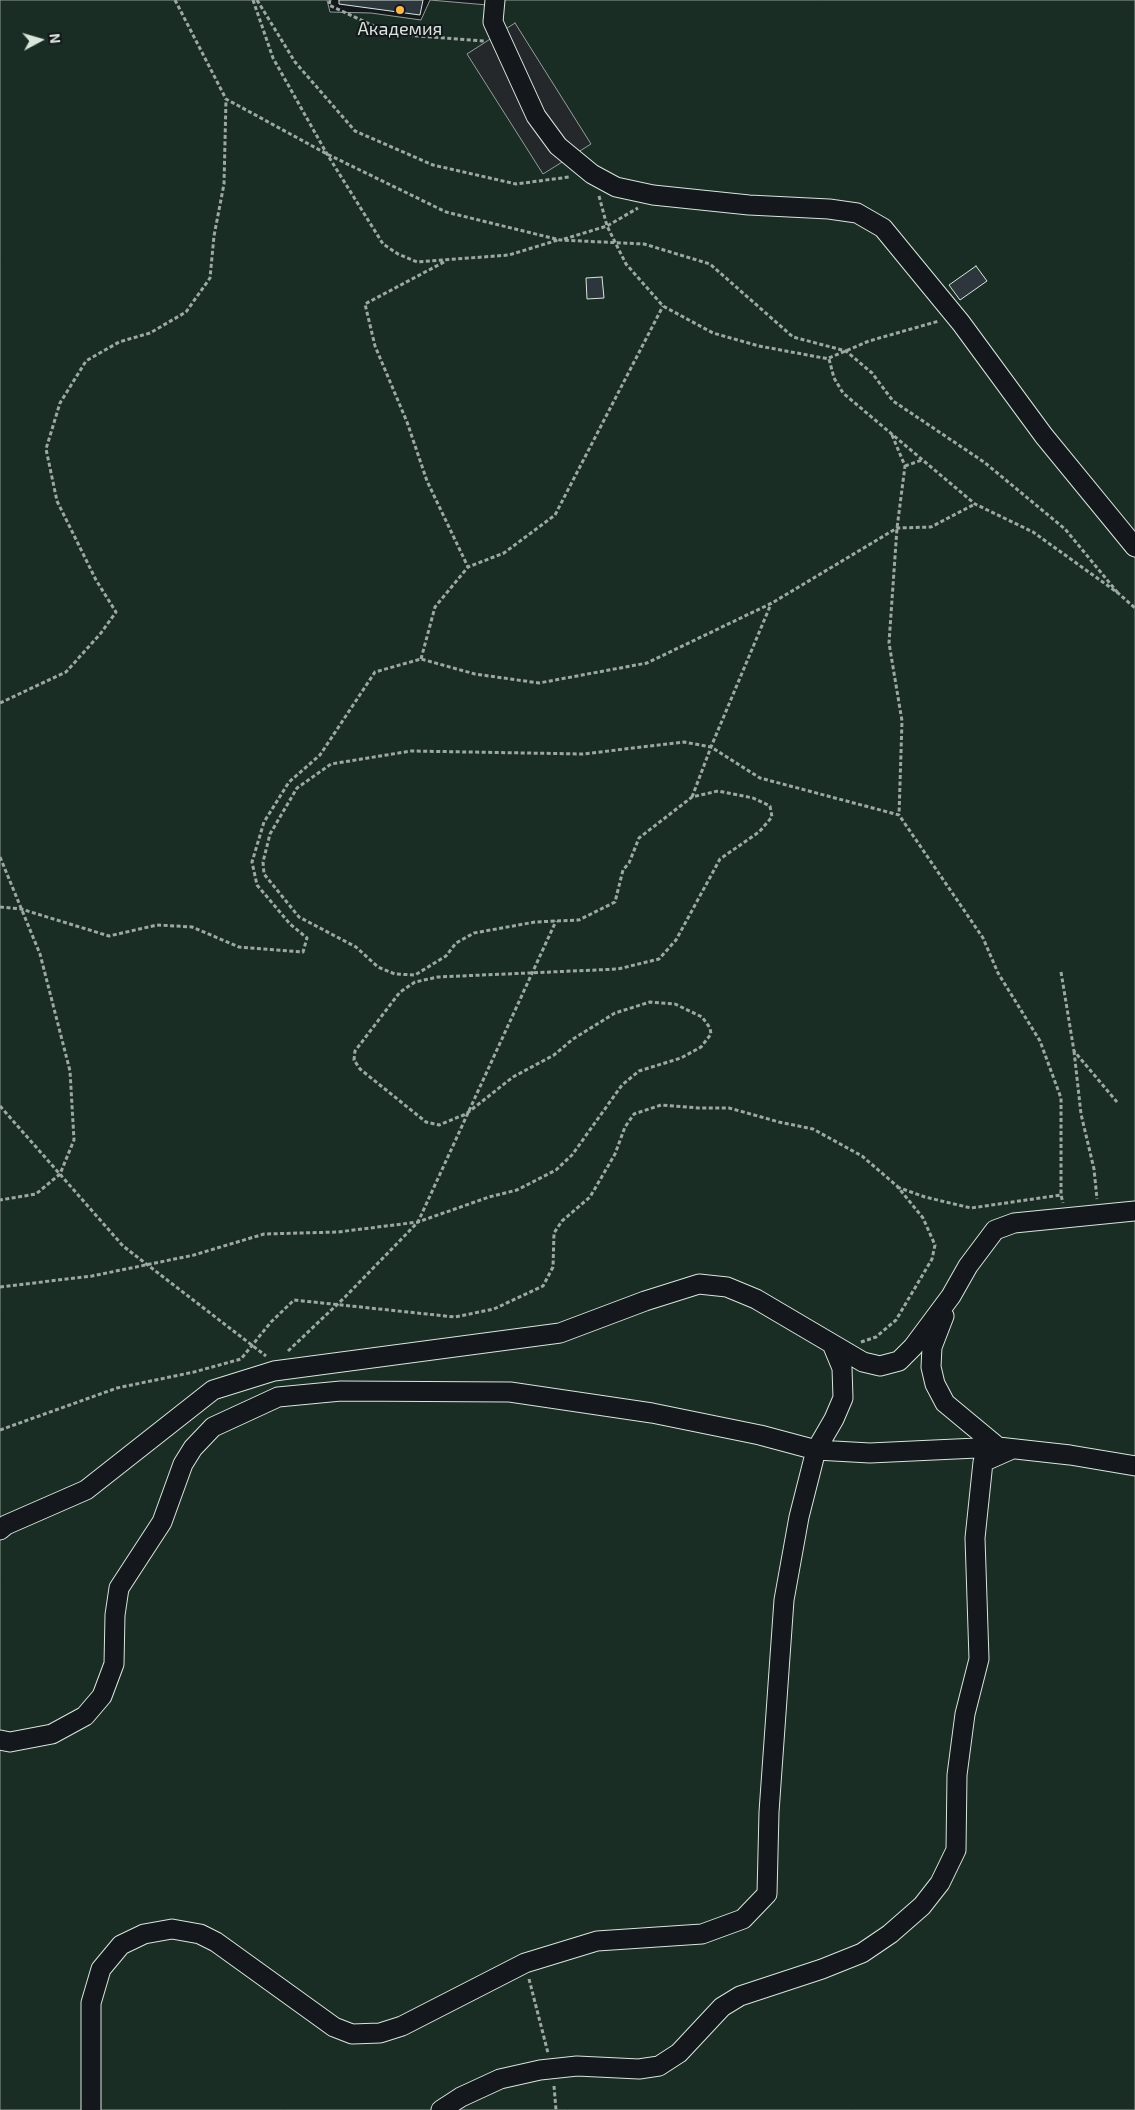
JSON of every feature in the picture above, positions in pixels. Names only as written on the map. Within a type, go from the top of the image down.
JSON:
[{"type":"street","points":[[495,0],[493,22],[536,116],[558,146],[592,174],[616,187],[653,195],[749,205],[829,208],[857,213],[883,228],[957,317],[1044,436],[1135,547]]},
{"type":"street","points":[[0,1530],[6,1525],[86,1490],[213,1390],[277,1362],[560,1334],[645,1301],[699,1284],[727,1287],[756,1299],[863,1362],[880,1366],[899,1361],[913,1347],[951,1296],[968,1266],[995,1230],[1014,1223],[1135,1211]]},
{"type":"street","points":[[951,1296],[932,1347],[931,1367],[936,1384],[945,1404],[1004,1449]]},
{"type":"street","points":[[91,2110],[91,2004],[101,1969],[121,1945],[144,1934],[172,1929],[200,1934],[216,1942],[334,2027],[352,2034],[380,2033],[402,2026],[525,1963],[597,1940],[702,1934],[743,1919],[767,1894],[769,1812],[784,1600],[799,1517],[816,1450],[834,1419],[843,1398],[842,1368],[832,1344]]},
{"type":"street","points":[[0,1740],[10,1742],[52,1734],[85,1716],[102,1696],[114,1664],[115,1615],[119,1588],[162,1522],[183,1464],[193,1448],[213,1427],[278,1397],[341,1391],[510,1392],[652,1413],[760,1435],[816,1450],[870,1453],[1004,1449],[1070,1455],[1135,1466]]},
{"type":"street","points":[[441,2110],[461,2097],[500,2079],[577,2066],[639,2070],[659,2066],[679,2053],[722,2007],[740,1996],[822,1969],[862,1953],[890,1934],[922,1906],[940,1883],[956,1850],[957,1775],[965,1714],[979,1659],[975,1538],[982,1472],[984,1462],[1004,1449]]},
{"type":"path","points":[[0,703],[66,672],[101,633],[116,612],[96,580],[57,501],[46,449],[60,403],[86,361],[119,342],[150,333],[186,312],[210,278],[214,236],[224,184],[226,99],[175,0]]},
{"type":"path","points":[[253,0],[273,58],[327,154],[384,244],[398,254],[416,262],[509,255],[607,226],[632,213],[653,195]]},
{"type":"path","points":[[258,0],[295,62],[355,130],[433,165],[516,184],[592,174],[607,226],[626,264],[663,306],[712,333],[759,346],[829,358],[903,331],[957,317]]},
{"type":"path","points":[[330,0],[329,4],[391,34],[502,42]]},
{"type":"path","points":[[226,99],[327,154],[446,212],[560,240],[644,244],[710,264],[793,337],[846,351],[872,373],[893,402],[984,462],[1065,529],[1118,593]]},
{"type":"path","points":[[447,260],[365,304],[375,346],[407,422],[427,481],[468,566]]},
{"type":"path","points":[[421,659],[435,607],[468,566],[504,552],[555,515],[663,306]]},
{"type":"path","points":[[829,358],[834,378],[843,393],[975,504],[1033,532],[1118,593],[1135,608]]},
{"type":"path","points":[[892,434],[905,466],[897,528],[889,643],[902,721],[899,815],[983,938],[998,973],[1040,1041],[1062,1098],[1061,1195],[1067,1218]]},
{"type":"path","points":[[905,466],[922,460]]},
{"type":"path","points":[[0,907],[21,909],[109,936],[157,926],[192,927],[239,946],[303,952],[307,938],[290,924],[257,885],[252,862],[264,822],[289,782],[320,755],[375,672],[421,659],[476,674],[539,684],[647,662],[772,603],[897,528],[930,527],[975,504]]},
{"type":"path","points":[[692,797],[772,603]]},
{"type":"path","points":[[0,1287],[92,1276],[147,1265],[194,1255],[264,1234],[338,1232],[418,1222],[489,1197],[517,1190],[556,1170],[572,1155],[622,1085],[639,1071],[681,1058],[701,1047],[711,1034],[710,1028],[702,1017],[675,1004],[650,1002],[615,1013],[573,1039],[554,1056],[513,1077],[466,1114],[439,1125],[426,1122],[360,1069],[354,1060],[355,1051],[400,992],[415,982],[438,978],[618,969],[659,959],[676,940],[720,859],[759,832],[772,817],[770,806],[753,798],[718,791],[692,797],[639,838],[629,863],[622,870],[615,902],[579,920],[535,922],[474,933],[456,943],[446,956],[416,975],[395,974],[378,967],[356,947],[299,917],[264,874],[262,862],[270,834],[297,788],[331,764],[411,750],[583,754],[684,742],[711,747],[760,778],[899,815]]},
{"type":"path","points":[[0,858],[40,954],[70,1071],[74,1140],[60,1174],[36,1194],[0,1200]]},
{"type":"path","points":[[0,1106],[123,1246],[268,1359],[277,1362],[338,1304],[418,1222],[556,921]]},
{"type":"path","points":[[1060,972],[1074,1052],[1082,1114],[1094,1169],[1098,1214]]},
{"type":"path","points":[[1074,1052],[1117,1102]]},
{"type":"path","points":[[0,1430],[117,1388],[194,1372],[241,1358],[271,1322],[294,1300],[455,1317],[494,1309],[542,1286],[553,1267],[554,1234],[562,1221],[590,1197],[615,1154],[625,1127],[634,1114],[661,1105],[729,1108],[813,1129],[862,1156],[897,1186],[923,1218],[935,1245],[932,1259],[896,1320],[876,1337],[856,1343]]},
{"type":"path","points":[[897,1186],[925,1197],[971,1208],[1061,1195]]},
{"type":"path","points":[[525,1963],[552,2069],[556,2110]]},
{"type":"green space","points":[[0,0],[327,0],[330,12],[371,13],[421,20],[430,0],[499,6],[502,0],[1135,0],[1135,2110],[0,2110]]},
{"type":"shaded area","points":[[515,23],[591,144],[543,174],[467,54]]},
{"type":"building","name":"Академия","points":[[339,0],[423,0],[420,15],[339,4]]},
{"type":"building","points":[[976,266],[987,281],[960,300],[949,285]]},
{"type":"building","points":[[602,277],[604,298],[587,299],[586,278]]},
{"type":"place","name":"Академия","points":[[400,10]]}]
